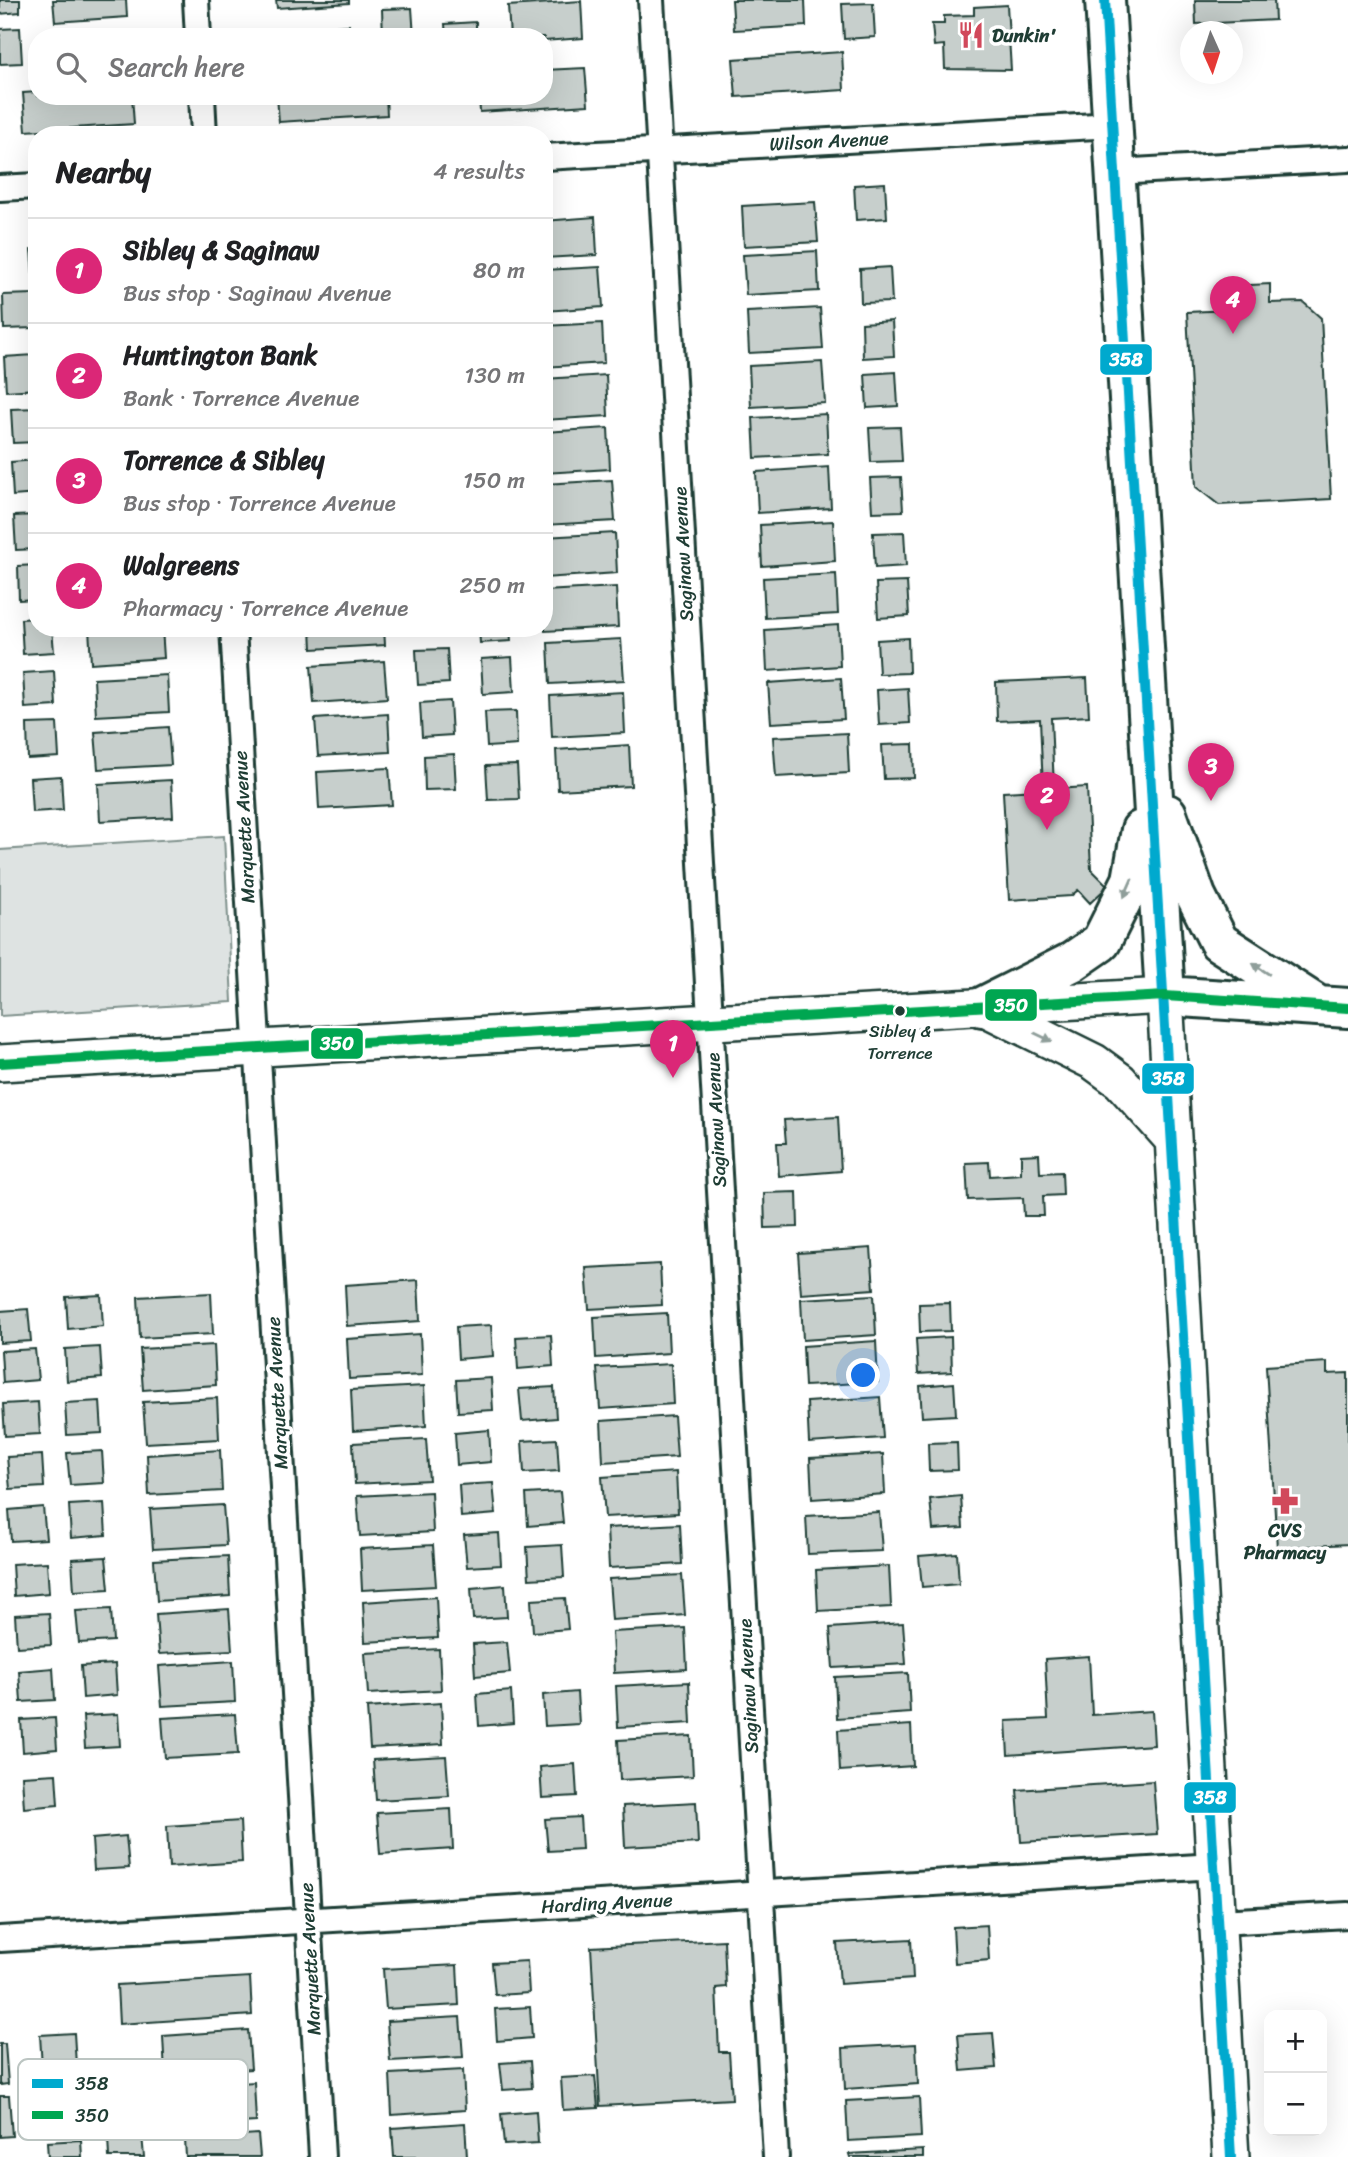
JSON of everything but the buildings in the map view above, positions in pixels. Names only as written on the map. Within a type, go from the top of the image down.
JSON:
[{"type":"main road","points":[[1105,0],[1231,2157]]},
{"type":"main road","points":[[982,1007],[1072,962],[1101,942],[1132,880],[1152,773]]},
{"type":"main road","points":[[1152,773],[1196,896],[1219,942],[1333,1007]]},
{"type":"main road","points":[[0,1063],[1165,996],[1333,1007]]},
{"type":"main road","points":[[982,1007],[1094,1062],[1120,1081],[1173,1140]]},
{"type":"street","points":[[196,0],[198,28]]},
{"type":"street","name":"Saginaw Avenue","points":[[651,0],[776,2157]]},
{"type":"street","points":[[202,105],[204,126]]},
{"type":"street","name":"Wilson Avenue","points":[[553,157],[1113,125]]},
{"type":"street","points":[[1116,172],[1348,159]]},
{"type":"street","points":[[0,188],[28,186]]},
{"type":"street","name":"Marquette Avenue","points":[[234,637],[322,2157]]},
{"type":"street","name":"Harding Avenue","points":[[0,1939],[1214,1866]]},
{"type":"street","points":[[1218,1922],[1348,1915]]},
{"type":"shaded area","points":[[224,836],[232,1002],[0,1016],[0,850]]},
{"type":"transit line","name":"358","points":[[1105,0],[1231,2157]]},
{"type":"transit line","name":"350","points":[[0,1063],[1165,996],[1348,1008]]},
{"type":"place","name":"Dunkin'","points":[[971,35]]},
{"type":"place","name":"Walgreens","points":[[1233,334]]},
{"type":"place","name":"Torrence & Sibley","points":[[1211,801]]},
{"type":"place","name":"Huntington Bank","points":[[1047,830]]},
{"type":"place","name":"Sibley & Torrence","points":[[900,1011]]},
{"type":"place","name":"Sibley & Saginaw","points":[[673,1078]]},
{"type":"place","name":"CVS Pharmacy","points":[[1285,1501]]}]
